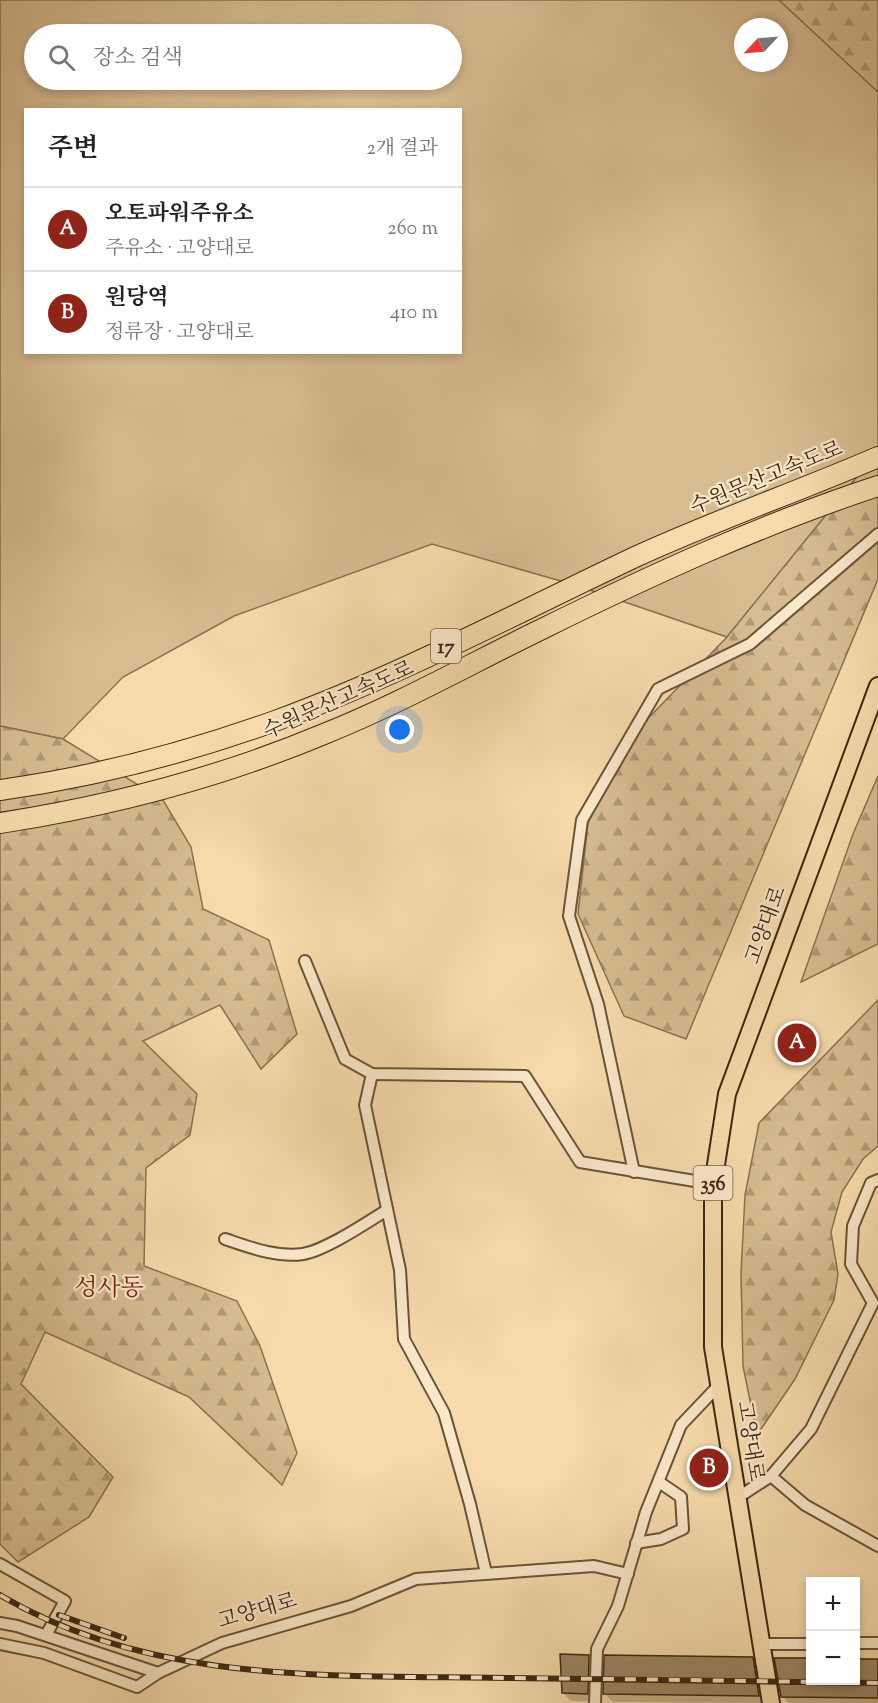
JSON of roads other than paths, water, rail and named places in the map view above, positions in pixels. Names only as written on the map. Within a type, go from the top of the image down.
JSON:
[{"type":"highway","name":"수원문산고속도로","points":[[0,790],[46,784],[130,765],[208,744],[276,720],[354,689],[645,553],[878,457]]},
{"type":"highway","name":"수원문산고속도로","points":[[0,823],[121,799],[277,753],[377,710],[689,559],[878,486]]},
{"type":"main road","name":"고양대로","points":[[771,1703],[713,1347],[713,1184],[727,1094],[878,686]]},
{"type":"street","points":[[634,1172],[598,1004],[569,916],[582,820],[658,689],[750,644],[878,534]]},
{"type":"street","points":[[304,961],[345,1059],[372,1074],[525,1076],[580,1162],[713,1184]]},
{"type":"street","points":[[372,1074],[366,1105],[400,1270],[404,1339],[444,1413],[470,1503],[486,1574]]},
{"type":"street","points":[[737,1498],[771,1476],[811,1429],[873,1303],[851,1264],[853,1227],[871,1183],[878,1180]]},
{"type":"street","points":[[225,1239],[264,1252],[304,1254],[338,1239],[387,1210]]},
{"type":"street","points":[[595,1703],[597,1649],[618,1606],[636,1543],[658,1482],[681,1425],[719,1385]]},
{"type":"street","points":[[771,1476],[805,1505],[878,1546]]},
{"type":"street","points":[[636,1543],[661,1539],[683,1529],[681,1497],[658,1482]]},
{"type":"street","points":[[0,1564],[64,1601],[46,1635]]},
{"type":"street","name":"고양대로","points":[[0,1644],[44,1653],[137,1687],[158,1673],[222,1643],[351,1606],[416,1579],[594,1566],[628,1574]]},
{"type":"street","points":[[0,1623],[46,1635],[158,1673]]},
{"type":"street","points":[[860,1644],[878,1643]]},
{"type":"street","points":[[761,1644],[806,1644]]},
{"type":"railway","points":[[0,1595],[59,1625],[120,1646],[184,1660],[248,1670],[380,1677],[878,1683]]},
{"type":"railway","points":[[59,1615],[124,1638]]},
{"type":"place","name":"오토파워주유소","points":[[797,1043]]},
{"type":"place","name":"원당역","points":[[709,1468]]},
{"type":"district","name":"성사동","points":[[109,1287]]}]
